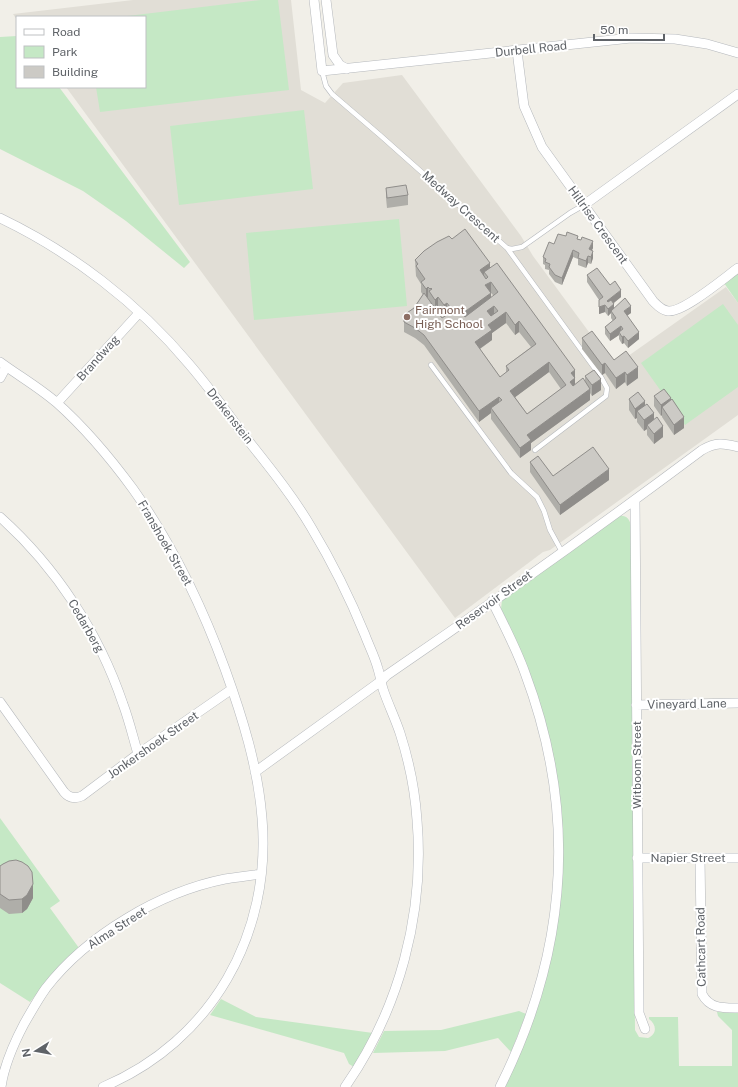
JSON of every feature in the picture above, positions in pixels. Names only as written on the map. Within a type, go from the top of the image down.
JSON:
[{"type":"street","name":"Medway Crescent","points":[[314,0],[322,71]]},
{"type":"street","points":[[326,0],[333,55],[340,65],[348,69]]},
{"type":"street","name":"Durbell Road","points":[[322,71],[631,38],[675,38],[707,44],[738,53]]},
{"type":"street","name":"Hillrise Crescent","points":[[517,51],[523,101],[542,147],[653,301],[664,310],[669,311],[681,308],[738,268]]},
{"type":"street","name":"Medway Crescent","points":[[584,205],[738,94]]},
{"type":"street","name":"Drakenstein","points":[[0,218],[47,244],[112,288],[160,332],[189,364],[280,481],[310,525],[336,571],[357,616],[378,667],[381,681],[400,732],[414,790],[419,840],[417,889],[414,913],[402,969],[392,998],[371,1046],[345,1087]]},
{"type":"street","name":"Brandwag","points":[[57,403],[139,313]]},
{"type":"street","points":[[0,378],[3,364]]},
{"type":"street","name":"Franshoek Street","points":[[3,364],[57,403],[103,452],[133,489],[158,526],[197,600],[220,655],[232,689],[255,772],[263,819],[263,850],[256,909],[245,943],[230,975],[211,1004],[184,1033],[158,1055],[136,1070],[103,1087]]},
{"type":"street","name":"Reservoir Street","points":[[255,772],[381,681],[387,675],[469,619],[702,450],[711,445],[725,443],[738,447]]},
{"type":"street","name":"Witboom Street","points":[[635,500],[639,1013],[645,1029]]},
{"type":"street","name":"Cedarberg","points":[[0,517],[22,536],[58,580],[83,618],[108,664],[123,704],[138,754]]},
{"type":"street","points":[[492,601],[519,657],[538,710],[554,782],[558,836],[557,892],[547,960],[527,1027],[500,1087]]},
{"type":"street","name":"Jonkershoek Street","points":[[0,702],[66,795],[73,798],[82,796],[138,754],[232,689]]},
{"type":"street","name":"Vineyard Lane","points":[[636,705],[738,703]]},
{"type":"street","name":"Napier Street","points":[[638,858],[738,858]]},
{"type":"street","name":"Cathcart Road","points":[[700,858],[702,994],[712,1006],[738,1008]]},
{"type":"street","name":"Alma Street","points":[[1,1087],[16,1039],[47,987],[70,961],[100,936],[131,916],[164,899],[225,879],[261,874]]},
{"type":"lane","name":"Medway Crescent","points":[[322,71],[326,86],[332,94],[507,248],[517,249],[522,247],[570,213],[584,205]]},
{"type":"lane","points":[[507,248],[572,335],[607,388],[606,396],[535,450]]},
{"type":"lane","points":[[431,365],[511,473],[537,497],[544,511],[550,530],[562,552]]},
{"type":"shaded area","name":"Fairmont High School","points":[[133,0],[291,0],[301,90],[325,103],[343,83],[402,75],[521,236],[533,256],[614,366],[726,287],[738,303],[738,415],[550,550],[543,552],[455,618],[67,88],[146,88],[146,16],[16,16],[16,18],[13,14]]},
{"type":"green space","points":[[261,0],[278,0],[289,90],[100,112],[96,88],[146,88],[146,16],[127,16]]},
{"type":"green space","points":[[16,36],[16,88],[60,88],[190,262],[184,268],[126,221],[83,191],[0,149],[0,37]]},
{"type":"green space","points":[[304,110],[313,189],[179,205],[170,126]]},
{"type":"green space","points":[[399,219],[407,306],[254,320],[246,233]]},
{"type":"green space","points":[[738,273],[738,303],[724,283]]},
{"type":"green space","points":[[723,304],[738,325],[738,387],[685,425],[641,363]]},
{"type":"green space","points":[[619,516],[624,516],[627,518],[630,521],[631,526],[635,1030],[639,1037],[648,1038],[653,1034],[655,1029],[649,1017],[678,1017],[679,1066],[732,1066],[732,1030],[718,1016],[717,1012],[738,1013],[738,1087],[505,1087],[531,1027],[549,968],[559,907],[563,847],[558,787],[547,727],[528,668],[501,609],[502,600]]},
{"type":"green space","points":[[0,818],[60,901],[50,908],[79,948],[30,1002],[0,983]]},
{"type":"green space","points":[[221,999],[256,1017],[373,1033],[354,1067],[349,1064],[344,1053],[210,1015]]},
{"type":"green space","points":[[519,1011],[526,1014],[511,1052],[498,1038],[445,1051],[373,1053],[384,1031],[441,1030]]},
{"type":"building","points":[[406,185],[408,195],[387,198],[386,188]]},
{"type":"building","points":[[465,229],[490,263],[480,270],[486,279],[488,277],[484,272],[497,263],[575,370],[571,373],[575,378],[570,382],[573,386],[583,378],[590,389],[527,435],[531,440],[520,448],[491,408],[502,400],[499,397],[479,411],[424,335],[404,322],[404,315],[414,308],[424,293],[442,318],[453,311],[447,303],[444,305],[438,297],[435,300],[429,291],[432,289],[431,288],[430,289],[428,287],[426,289],[421,282],[425,279],[416,266],[418,264],[415,260],[424,251],[437,242],[449,236],[452,239]],"holes":[[[491,282],[498,292],[465,317],[463,313],[491,293],[485,285]],[[494,306],[498,311],[491,316],[487,311]],[[506,312],[515,325],[519,321],[536,344],[506,366],[509,370],[500,377],[475,342],[492,330],[488,325]],[[549,362],[566,385],[527,414],[510,391]]]},
{"type":"building","points":[[567,232],[578,236],[577,239],[581,240],[582,237],[593,241],[589,249],[593,251],[591,257],[588,256],[586,261],[578,258],[579,253],[573,250],[562,278],[555,275],[549,267],[550,264],[545,262],[546,259],[543,257],[549,242],[554,244],[558,234],[566,236]]},
{"type":"building","points":[[597,268],[610,285],[615,281],[621,290],[607,301],[608,302],[611,300],[614,304],[608,309],[605,305],[599,307],[599,300],[603,297],[587,275]]},
{"type":"building","points":[[625,298],[631,306],[624,311],[639,332],[628,341],[624,336],[622,337],[619,332],[623,329],[621,326],[610,334],[605,327],[616,318],[611,311]]},
{"type":"building","points":[[592,331],[614,360],[626,351],[638,367],[627,375],[625,372],[616,378],[605,363],[602,365],[582,338]]},
{"type":"building","points":[[594,370],[601,379],[592,385],[585,376]]},
{"type":"building","points":[[664,389],[671,398],[661,405],[654,396]]},
{"type":"building","points":[[638,392],[645,401],[635,409],[629,399]]},
{"type":"building","points":[[672,399],[684,417],[674,425],[662,407]]},
{"type":"building","points":[[647,404],[654,413],[644,420],[637,411]]},
{"type":"building","points":[[657,417],[663,426],[654,434],[647,425]]},
{"type":"building","points":[[593,447],[609,469],[560,505],[530,462],[538,456],[553,476]]},
{"type":"building","points":[[16,860],[28,866],[32,872],[33,884],[27,895],[22,899],[9,900],[0,894],[0,866],[9,861]]},
{"type":"place","name":"Fairmont High School","points":[[407,317]]}]
